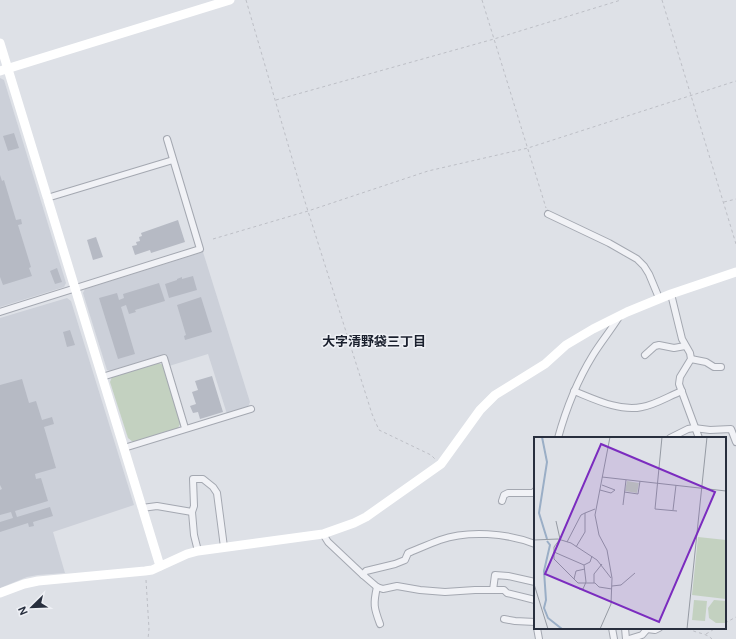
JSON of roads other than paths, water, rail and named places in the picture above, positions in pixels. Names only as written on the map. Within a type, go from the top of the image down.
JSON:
[{"type":"street","points":[[4,70],[230,0]]},
{"type":"street","points":[[0,43],[4,70],[47,198],[160,566]]},
{"type":"street","points":[[0,312],[200,249],[167,139]]},
{"type":"street","points":[[47,198],[173,160]]},
{"type":"street","points":[[548,214],[637,258],[649,274],[659,298]]},
{"type":"street","points":[[0,594],[24,584],[38,581],[145,571],[198,551],[323,534],[354,523],[366,517],[441,464],[480,410],[495,395],[545,364],[566,345],[593,329],[659,298],[736,272]]},
{"type":"street","points":[[671,294],[682,339],[690,353],[691,359],[680,377],[679,384],[698,437]]},
{"type":"street","points":[[558,437],[562,422],[574,391],[592,356],[620,316]]},
{"type":"street","points":[[645,355],[655,346],[659,345],[674,348],[685,346]]},
{"type":"street","points":[[102,377],[164,358],[185,428]]},
{"type":"street","points":[[691,359],[706,362],[714,367],[721,367]]},
{"type":"street","points":[[574,391],[620,408],[634,409],[682,391]]},
{"type":"street","points":[[124,448],[185,428],[251,409]]},
{"type":"street","points":[[672,437],[688,428],[710,430],[731,429],[736,442]]},
{"type":"street","points":[[198,551],[194,535],[192,512],[194,506],[193,479],[203,479],[213,487],[217,493],[224,547]]},
{"type":"street","points":[[502,501],[504,495],[508,493],[532,493],[534,492]]},
{"type":"street","points":[[142,508],[157,506],[192,512]]},
{"type":"street","points":[[362,575],[366,571],[405,560],[408,554],[440,540],[454,536],[486,533],[523,539],[534,544]]},
{"type":"street","points":[[323,534],[328,542],[362,575],[377,587],[383,589],[397,586],[445,592],[504,590],[507,593],[534,600]]},
{"type":"street","points":[[493,590],[495,576],[508,576],[534,582]]},
{"type":"street","points":[[377,587],[374,600],[375,610],[380,624]]},
{"type":"street","points":[[504,619],[515,622],[534,622]]},
{"type":"street","points":[[537,629],[539,639]]},
{"type":"street","points":[[612,629],[614,639]]},
{"type":"street","points":[[625,629],[626,639]]},
{"type":"street","points":[[629,639],[642,635],[648,629]]},
{"type":"district","name":"大字清野袋三丁目","points":[[374,341]]}]
